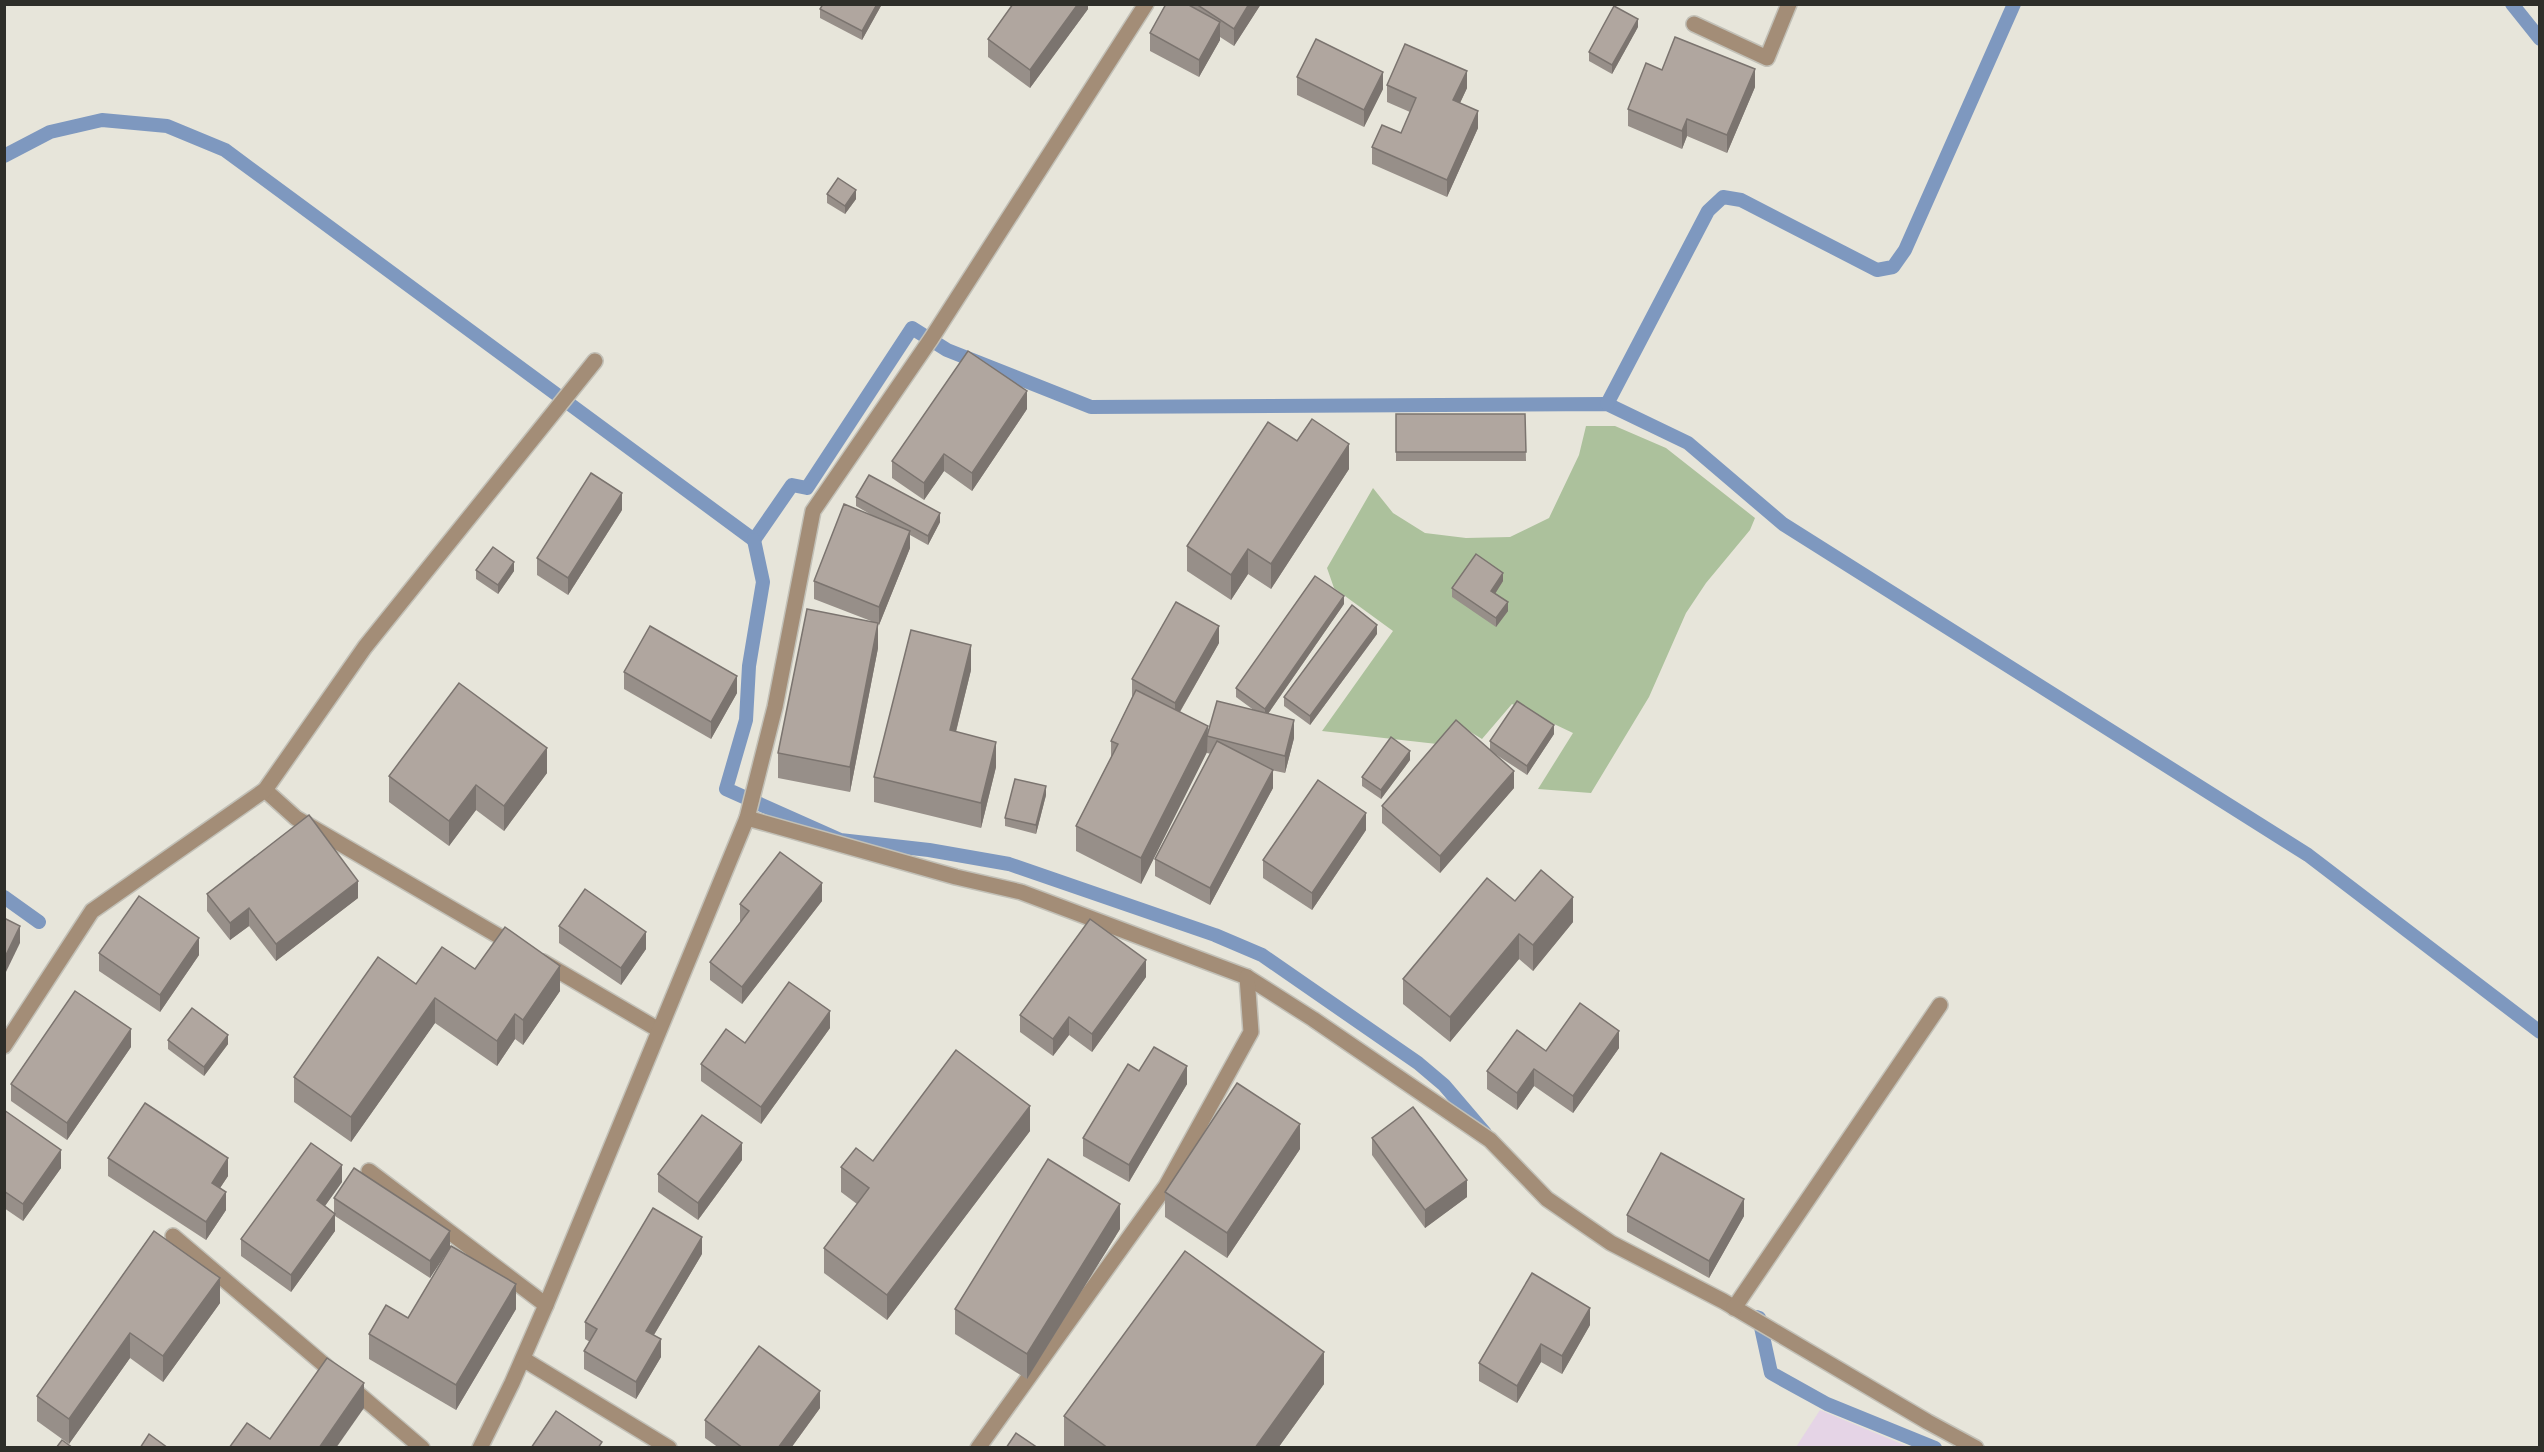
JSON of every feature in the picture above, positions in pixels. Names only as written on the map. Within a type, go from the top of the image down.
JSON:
[{"type":"street","points":[[480,1448],[546,1305],[747,818],[775,707],[813,511],[931,339],[1146,4]]},
{"type":"street","points":[[1694,24],[1767,58],[1789,4]]},
{"type":"street","points":[[4,1046],[92,911],[265,790],[366,647],[595,361]]},
{"type":"street","points":[[265,790],[296,818],[659,1030]]},
{"type":"street","points":[[747,818],[956,877],[1021,892],[1247,977],[1313,1019],[1490,1140],[1546,1199],[1611,1243],[1734,1308],[1976,1448]]},
{"type":"street","points":[[978,1448],[1166,1186],[1251,1032],[1247,977]]},
{"type":"street","points":[[1734,1308],[1940,1005]]},
{"type":"street","points":[[369,1171],[546,1305]]},
{"type":"street","points":[[173,1236],[422,1448]]},
{"type":"street","points":[[523,1359],[669,1448]]},
{"type":"shaded area","points":[[1820,1410],[1909,1447],[1796,1447]]},
{"type":"green space","points":[[1586,426],[1615,426],[1666,448],[1755,518],[1750,530],[1706,583],[1686,613],[1649,697],[1591,793],[1538,789],[1573,733],[1512,704],[1482,739],[1459,725],[1437,744],[1322,731],[1393,631],[1334,588],[1327,568],[1373,488],[1393,513],[1425,533],[1466,538],[1510,537],[1549,518],[1579,455]]},
{"type":"building","points":[[823,4],[877,4],[862,31],[820,9]]},
{"type":"building","points":[[1013,4],[1078,4],[1030,70],[988,39]]},
{"type":"building","points":[[1166,4],[1187,4],[1220,22],[1199,60],[1150,33]]},
{"type":"building","points":[[1196,4],[1249,4],[1234,29]]},
{"type":"building","points":[[1614,6],[1638,19],[1612,65],[1589,52]]},
{"type":"building","points":[[1675,37],[1755,69],[1727,135],[1687,119],[1682,131],[1628,109],[1646,63],[1662,70]]},
{"type":"building","points":[[1316,39],[1383,72],[1364,110],[1297,77]]},
{"type":"building","points":[[1405,44],[1467,71],[1453,100],[1478,111],[1447,180],[1372,147],[1382,125],[1401,133],[1416,98],[1387,85]]},
{"type":"building","points":[[838,178],[856,190],[845,206],[827,194]]},
{"type":"building","points":[[968,351],[1027,391],[972,473],[944,454],[924,483],[892,461]]},
{"type":"building","points":[[1396,414],[1525,414],[1526,452],[1396,452]]},
{"type":"building","points":[[1312,419],[1349,444],[1271,564],[1248,549],[1231,575],[1187,546],[1268,422],[1297,441]]},
{"type":"building","points":[[591,473],[622,493],[568,578],[537,558]]},
{"type":"building","points":[[869,475],[940,513],[928,536],[856,497]]},
{"type":"building","points":[[844,504],[910,531],[879,607],[814,581]]},
{"type":"building","points":[[493,547],[514,562],[498,585],[476,570]]},
{"type":"building","points":[[1476,554],[1503,573],[1491,591],[1508,602],[1496,618],[1452,588]]},
{"type":"building","points":[[1315,576],[1344,596],[1265,709],[1236,688]]},
{"type":"building","points":[[1176,602],[1219,626],[1175,703],[1132,679]]},
{"type":"building","points":[[1352,605],[1377,625],[1310,716],[1284,697]]},
{"type":"building","points":[[807,609],[878,623],[850,767],[778,753]]},
{"type":"building","points":[[650,626],[737,676],[711,722],[624,672]]},
{"type":"building","points":[[911,630],[971,645],[950,730],[996,742],[981,803],[874,777]]},
{"type":"building","points":[[459,683],[547,748],[504,806],[476,785],[449,821],[389,776]]},
{"type":"building","points":[[1136,690],[1208,726],[1141,858],[1076,826],[1118,744],[1111,741]]},
{"type":"building","points":[[1217,701],[1294,720],[1285,756],[1207,736]]},
{"type":"building","points":[[1517,701],[1554,725],[1527,766],[1490,741]]},
{"type":"building","points":[[1456,720],[1514,771],[1440,856],[1382,806]]},
{"type":"building","points":[[1391,737],[1410,751],[1381,790],[1362,777]]},
{"type":"building","points":[[1217,741],[1273,770],[1210,888],[1155,859]]},
{"type":"building","points":[[1015,779],[1046,786],[1036,825],[1005,818]]},
{"type":"building","points":[[1318,780],[1366,813],[1312,893],[1263,860]]},
{"type":"building","points":[[309,815],[358,881],[276,944],[249,908],[230,923],[207,894]]},
{"type":"building","points":[[780,852],[822,883],[742,987],[710,962],[749,911],[740,904]]},
{"type":"building","points":[[1541,870],[1573,897],[1533,945],[1519,934],[1450,1017],[1403,979],[1487,878],[1515,901]]},
{"type":"building","points":[[585,889],[646,932],[621,968],[559,926]]},
{"type":"building","points":[[139,896],[199,938],[160,995],[99,953]]},
{"type":"building","points":[[4,918],[20,926],[4,959]]},
{"type":"building","points":[[1090,919],[1146,960],[1092,1034],[1069,1017],[1053,1039],[1020,1015]]},
{"type":"building","points":[[505,927],[560,966],[523,1020],[515,1014],[497,1041],[435,998],[351,1117],[294,1077],[378,957],[416,984],[442,947],[475,969]]},
{"type":"building","points":[[789,982],[830,1011],[761,1107],[701,1064],[726,1029],[745,1043]]},
{"type":"building","points":[[75,991],[131,1029],[67,1123],[11,1084]]},
{"type":"building","points":[[1580,1003],[1619,1031],[1573,1096],[1534,1069],[1517,1093],[1487,1071],[1517,1030],[1546,1051]]},
{"type":"building","points":[[192,1008],[228,1035],[204,1067],[168,1040]]},
{"type":"building","points":[[1154,1047],[1187,1066],[1129,1165],[1083,1138],[1128,1064],[1139,1071]]},
{"type":"building","points":[[956,1050],[1030,1106],[887,1295],[824,1248],[869,1188],[841,1167],[856,1148],[873,1161]]},
{"type":"building","points":[[1237,1083],[1300,1124],[1227,1233],[1165,1192]]},
{"type":"building","points":[[145,1103],[228,1158],[212,1183],[226,1192],[206,1222],[108,1158]]},
{"type":"building","points":[[1413,1107],[1467,1180],[1425,1210],[1372,1138]]},
{"type":"building","points":[[4,1110],[61,1150],[23,1204],[4,1191]]},
{"type":"building","points":[[702,1115],[742,1143],[698,1203],[658,1174]]},
{"type":"building","points":[[311,1143],[342,1165],[317,1200],[335,1214],[291,1275],[241,1239]]},
{"type":"building","points":[[1661,1153],[1744,1199],[1709,1261],[1627,1215]]},
{"type":"building","points":[[1048,1159],[1120,1204],[1027,1354],[955,1309]]},
{"type":"building","points":[[354,1168],[450,1231],[430,1261],[334,1198]]},
{"type":"building","points":[[653,1208],[702,1237],[646,1331],[661,1339],[636,1382],[584,1351],[597,1329],[585,1322]]},
{"type":"building","points":[[154,1231],[220,1278],[163,1356],[130,1333],[69,1419],[37,1396]]},
{"type":"building","points":[[451,1246],[516,1284],[456,1385],[369,1334],[386,1305],[408,1318]]},
{"type":"building","points":[[1185,1251],[1324,1352],[1255,1448],[1108,1448],[1064,1416]]},
{"type":"building","points":[[1532,1273],[1590,1308],[1562,1356],[1541,1344],[1517,1386],[1479,1363]]},
{"type":"building","points":[[759,1346],[820,1391],[778,1448],[743,1448],[705,1420]]},
{"type":"building","points":[[327,1358],[364,1383],[319,1448],[229,1448],[247,1423],[270,1439]]},
{"type":"building","points":[[556,1411],[602,1442],[598,1448],[531,1448]]},
{"type":"building","points":[[1016,1433],[1038,1448],[1006,1448]]},
{"type":"building","points":[[149,1434],[168,1448],[140,1448]]},
{"type":"building","points":[[62,1440],[73,1448],[56,1448]]},
{"type":"waterway","points":[[1607,404],[1708,211],[1723,197],[1741,200],[1877,270],[1893,267],[1905,250],[2014,4]]},
{"type":"waterway","points":[[2512,4],[2540,39]]},
{"type":"waterway","points":[[4,156],[50,132],[102,120],[167,126],[225,150],[754,540],[792,485],[807,488],[912,328],[947,350],[1091,407],[1607,404],[1688,443],[1783,524],[2308,855],[2540,1032]]},
{"type":"waterway","points":[[754,540],[763,582],[749,666],[746,720],[726,789],[840,840],[929,850],[1009,864],[1215,935],[1262,955],[1418,1063],[1444,1085],[1485,1133]]},
{"type":"waterway","points":[[4,897],[39,922]]},
{"type":"waterway","points":[[1756,1317],[1759,1318],[1771,1373],[1827,1404],[1935,1448]]}]
